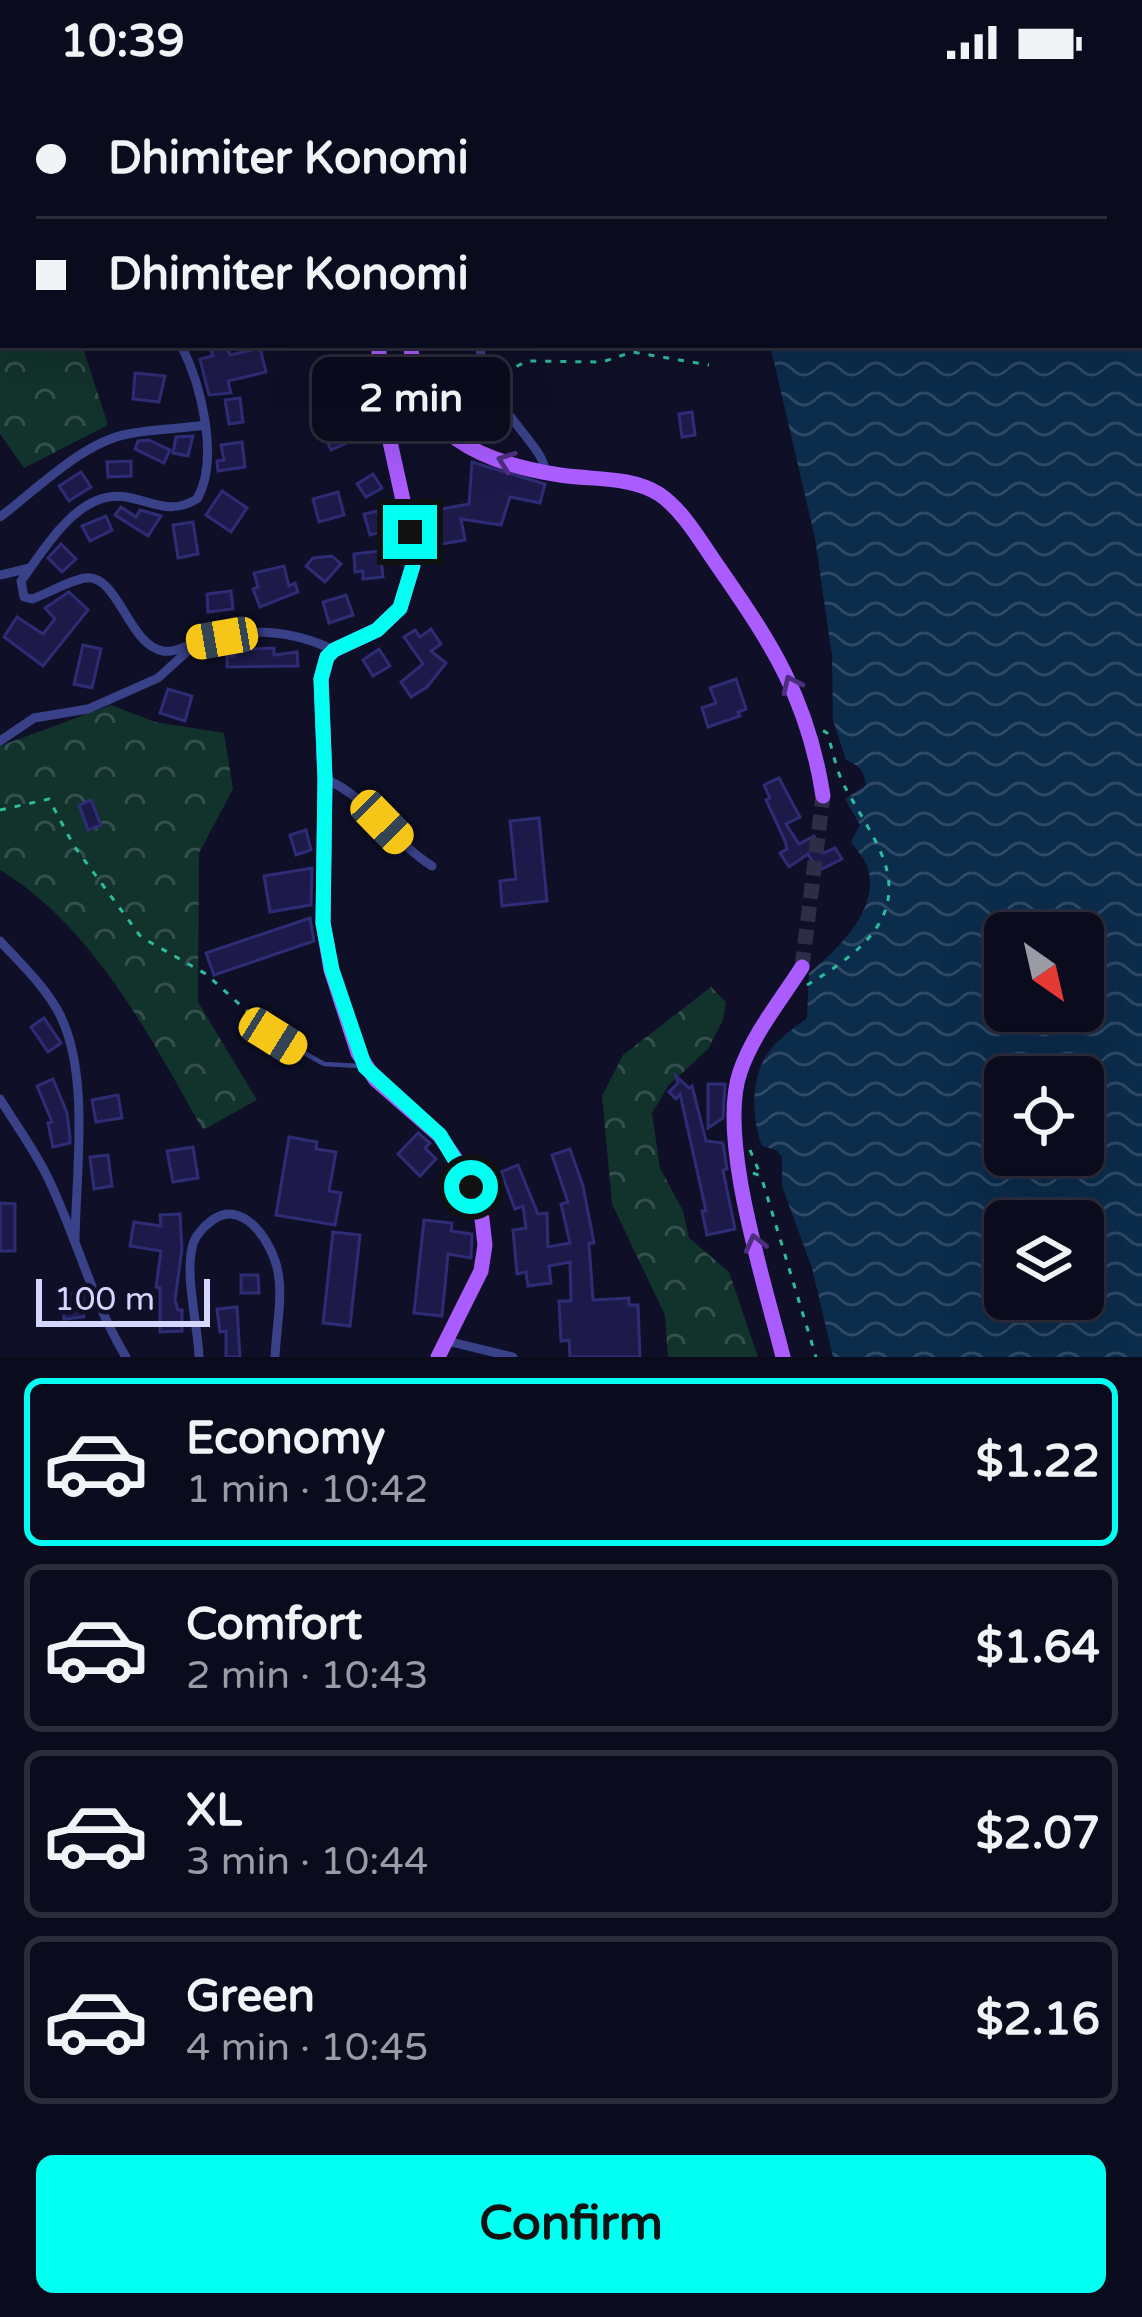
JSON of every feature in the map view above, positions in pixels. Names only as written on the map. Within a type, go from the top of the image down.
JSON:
[{"type":"main road","points":[[379,348],[379,392],[413,565],[406,596],[392,617],[377,630],[334,650],[321,679],[326,946],[365,1067],[440,1135],[478,1205],[484,1230],[482,1271],[438,1357]]},
{"type":"main road","points":[[411,348],[416,390],[427,411],[450,435],[482,453],[545,472],[642,486],[672,505],[759,626],[791,681],[808,724],[823,796]]},
{"type":"main road","points":[[783,1357],[748,1214],[734,1098],[740,1071],[802,967]]},
{"type":"street","points":[[182,348],[200,392],[205,425],[208,468],[197,499],[183,508],[168,509],[114,496],[80,511],[64,522],[21,581],[24,597],[32,599],[86,578],[98,579],[147,644],[159,651],[246,633],[286,631],[334,650]]},
{"type":"street","points":[[481,348],[487,380],[504,410],[544,458],[545,472]]},
{"type":"street","points":[[0,517],[56,472],[107,441],[126,434],[205,425]]},
{"type":"street","points":[[0,575],[31,568]]},
{"type":"street","points":[[0,741],[43,714],[88,709],[158,678],[197,642]]},
{"type":"street","points":[[325,779],[350,789],[414,855],[432,866]]},
{"type":"street","points":[[0,941],[57,1009],[70,1036],[78,1103],[75,1240]]},
{"type":"street","points":[[0,1099],[47,1175],[101,1314],[126,1357]]},
{"type":"street","points":[[199,1357],[190,1267],[193,1240],[210,1222],[236,1213],[250,1221],[272,1253],[279,1275],[274,1357]]},
{"type":"street","points":[[447,1341],[513,1357]]},
{"type":"lane","points":[[265,1031],[324,1064],[365,1067]]},
{"type":"path","points":[[504,410],[508,371],[527,361],[602,362],[632,352],[709,365]]},
{"type":"path","points":[[803,989],[848,960],[868,940],[885,914],[889,886],[887,867],[843,784],[827,733],[808,724]]},
{"type":"path","points":[[0,810],[49,799],[74,846],[141,937],[206,974],[273,1036]]},
{"type":"path","points":[[744,1136],[761,1175],[816,1357]]},
{"type":"path","points":[[740,1168],[761,1175]]},
{"type":"green space","points":[[0,348],[83,348],[108,425],[24,468],[0,434]]},
{"type":"green space","points":[[111,705],[155,722],[224,733],[233,789],[199,853],[198,1002],[257,1100],[203,1130],[140,1022],[91,953],[64,921],[0,870],[0,746]]},
{"type":"green space","points":[[711,987],[726,1002],[723,1020],[708,1049],[668,1086],[652,1113],[660,1168],[683,1211],[689,1238],[729,1272],[758,1357],[668,1357],[665,1315],[612,1204],[602,1096],[623,1055]]},
{"type":"water","points":[[771,348],[1142,348],[1142,1357],[833,1357],[812,1268],[782,1186],[782,1157],[762,1146],[754,1106],[757,1079],[767,1054],[807,1018],[809,973],[844,940],[868,897],[867,866],[851,842],[860,825],[845,799],[866,785],[860,769],[846,760],[833,720],[832,656],[815,538]]},
{"type":"building","points":[[210,348],[227,348],[230,355],[260,348],[266,372],[228,381],[231,393],[209,395],[200,359],[213,356]]},
{"type":"building","points":[[135,373],[165,376],[159,402],[133,399]]},
{"type":"building","points":[[240,398],[243,422],[229,424],[225,400]]},
{"type":"building","points":[[692,412],[695,435],[682,437],[679,414]]},
{"type":"building","points":[[343,423],[351,441],[331,450],[323,432]]},
{"type":"building","points":[[193,436],[188,456],[173,453],[176,437]]},
{"type":"building","points":[[149,440],[170,450],[164,463],[135,449],[138,441]]},
{"type":"building","points":[[242,442],[245,467],[218,471],[217,461],[224,460],[221,445]]},
{"type":"building","points":[[131,461],[131,476],[108,477],[107,462]]},
{"type":"building","points":[[472,462],[545,484],[540,503],[510,497],[501,525],[461,519],[465,540],[430,546],[424,512],[469,504]]},
{"type":"building","points":[[81,472],[91,487],[69,501],[59,486]]},
{"type":"building","points":[[373,474],[382,488],[366,497],[357,484]]},
{"type":"building","points":[[222,491],[247,508],[231,532],[206,515]]},
{"type":"building","points":[[338,492],[344,515],[319,522],[313,499]]},
{"type":"building","points":[[121,507],[136,517],[140,510],[161,516],[148,536],[115,515]]},
{"type":"building","points":[[377,511],[383,532],[370,535],[364,514]]},
{"type":"building","points":[[106,516],[112,530],[90,541],[82,526]]},
{"type":"building","points":[[193,522],[198,554],[178,558],[173,525]]},
{"type":"building","points":[[61,544],[76,559],[62,572],[48,558]]},
{"type":"building","points":[[380,551],[383,577],[363,579],[363,571],[355,572],[354,554]]},
{"type":"building","points":[[332,556],[341,564],[325,582],[306,566],[313,558]]},
{"type":"building","points":[[284,566],[289,586],[295,583],[298,592],[260,607],[253,589],[258,587],[254,573]]},
{"type":"building","points":[[231,591],[233,609],[208,612],[207,594]]},
{"type":"building","points":[[69,592],[88,610],[43,666],[4,637],[17,617],[43,634],[55,619],[45,608]]},
{"type":"building","points":[[346,595],[353,615],[329,623],[323,602]]},
{"type":"building","points":[[431,629],[441,644],[431,651],[446,663],[427,687],[411,697],[401,682],[423,664],[404,637],[415,630],[420,637]]},
{"type":"building","points":[[83,645],[101,649],[92,688],[74,684]]},
{"type":"building","points":[[274,648],[274,655],[297,652],[298,666],[227,667],[227,656],[234,656],[234,650]]},
{"type":"building","points":[[379,649],[390,666],[373,676],[363,660]]},
{"type":"building","points":[[736,679],[746,709],[738,712],[740,716],[708,727],[702,708],[716,703],[710,688]]},
{"type":"building","points":[[168,689],[192,696],[185,721],[160,713]]},
{"type":"building","points":[[779,778],[800,817],[786,824],[799,844],[814,836],[824,853],[835,848],[842,859],[818,871],[808,854],[789,867],[780,853],[787,849],[764,785]]},
{"type":"building","points":[[91,800],[101,825],[88,830],[79,805]]},
{"type":"building","points":[[539,818],[547,901],[502,906],[500,881],[516,879],[510,821]]},
{"type":"building","points":[[306,830],[311,850],[296,855],[290,835]]},
{"type":"building","points":[[312,868],[311,905],[270,912],[264,876]]},
{"type":"building","points":[[310,918],[314,941],[214,975],[206,953]]},
{"type":"building","points":[[44,1018],[61,1043],[48,1052],[31,1027]]},
{"type":"building","points":[[676,1076],[692,1086],[706,1141],[723,1143],[727,1169],[723,1170],[735,1229],[707,1235],[680,1094],[676,1099],[669,1092],[678,1083]]},
{"type":"building","points":[[53,1079],[67,1113],[70,1143],[53,1147],[48,1123],[52,1122],[37,1086]]},
{"type":"building","points":[[708,1084],[725,1084],[723,1118],[708,1128]]},
{"type":"building","points":[[118,1095],[122,1118],[96,1122],[92,1100]]},
{"type":"building","points":[[418,1133],[430,1143],[425,1148],[436,1159],[420,1176],[398,1154]]},
{"type":"building","points":[[289,1137],[317,1142],[316,1149],[336,1152],[329,1191],[341,1193],[335,1225],[276,1215]]},
{"type":"building","points":[[193,1147],[198,1178],[173,1182],[167,1151]]},
{"type":"building","points":[[570,1149],[594,1243],[589,1243],[593,1300],[629,1298],[629,1305],[638,1305],[640,1357],[570,1357],[569,1340],[561,1341],[559,1301],[571,1301],[570,1262],[549,1266],[551,1283],[528,1286],[526,1272],[517,1274],[513,1230],[526,1228],[523,1206],[515,1209],[501,1172],[518,1165],[538,1214],[547,1213],[548,1247],[570,1243],[561,1204],[568,1202],[552,1155]]},
{"type":"building","points":[[108,1155],[112,1186],[94,1189],[90,1157]]},
{"type":"building","points":[[0,1203],[15,1204],[15,1251],[0,1251]]},
{"type":"building","points":[[180,1214],[182,1249],[175,1300],[182,1310],[182,1331],[160,1332],[160,1288],[156,1287],[161,1251],[130,1246],[134,1222],[161,1226],[160,1215]]},
{"type":"building","points":[[424,1220],[452,1223],[451,1231],[472,1234],[471,1258],[448,1254],[442,1316],[414,1313]]},
{"type":"building","points":[[333,1232],[360,1235],[350,1326],[323,1323]]},
{"type":"building","points":[[241,1275],[258,1275],[259,1293],[241,1293]]},
{"type":"building","points":[[83,1293],[84,1317],[64,1319],[62,1294]]},
{"type":"building","points":[[237,1307],[240,1357],[226,1357],[226,1331],[220,1332],[217,1309]]},
{"type":"tunnel","points":[[802,967],[823,796]]},
{"type":"route","points":[[410,532],[413,565],[400,608],[385,625],[334,650],[321,679],[323,923],[332,970],[365,1067],[440,1135],[471,1187]]}]
